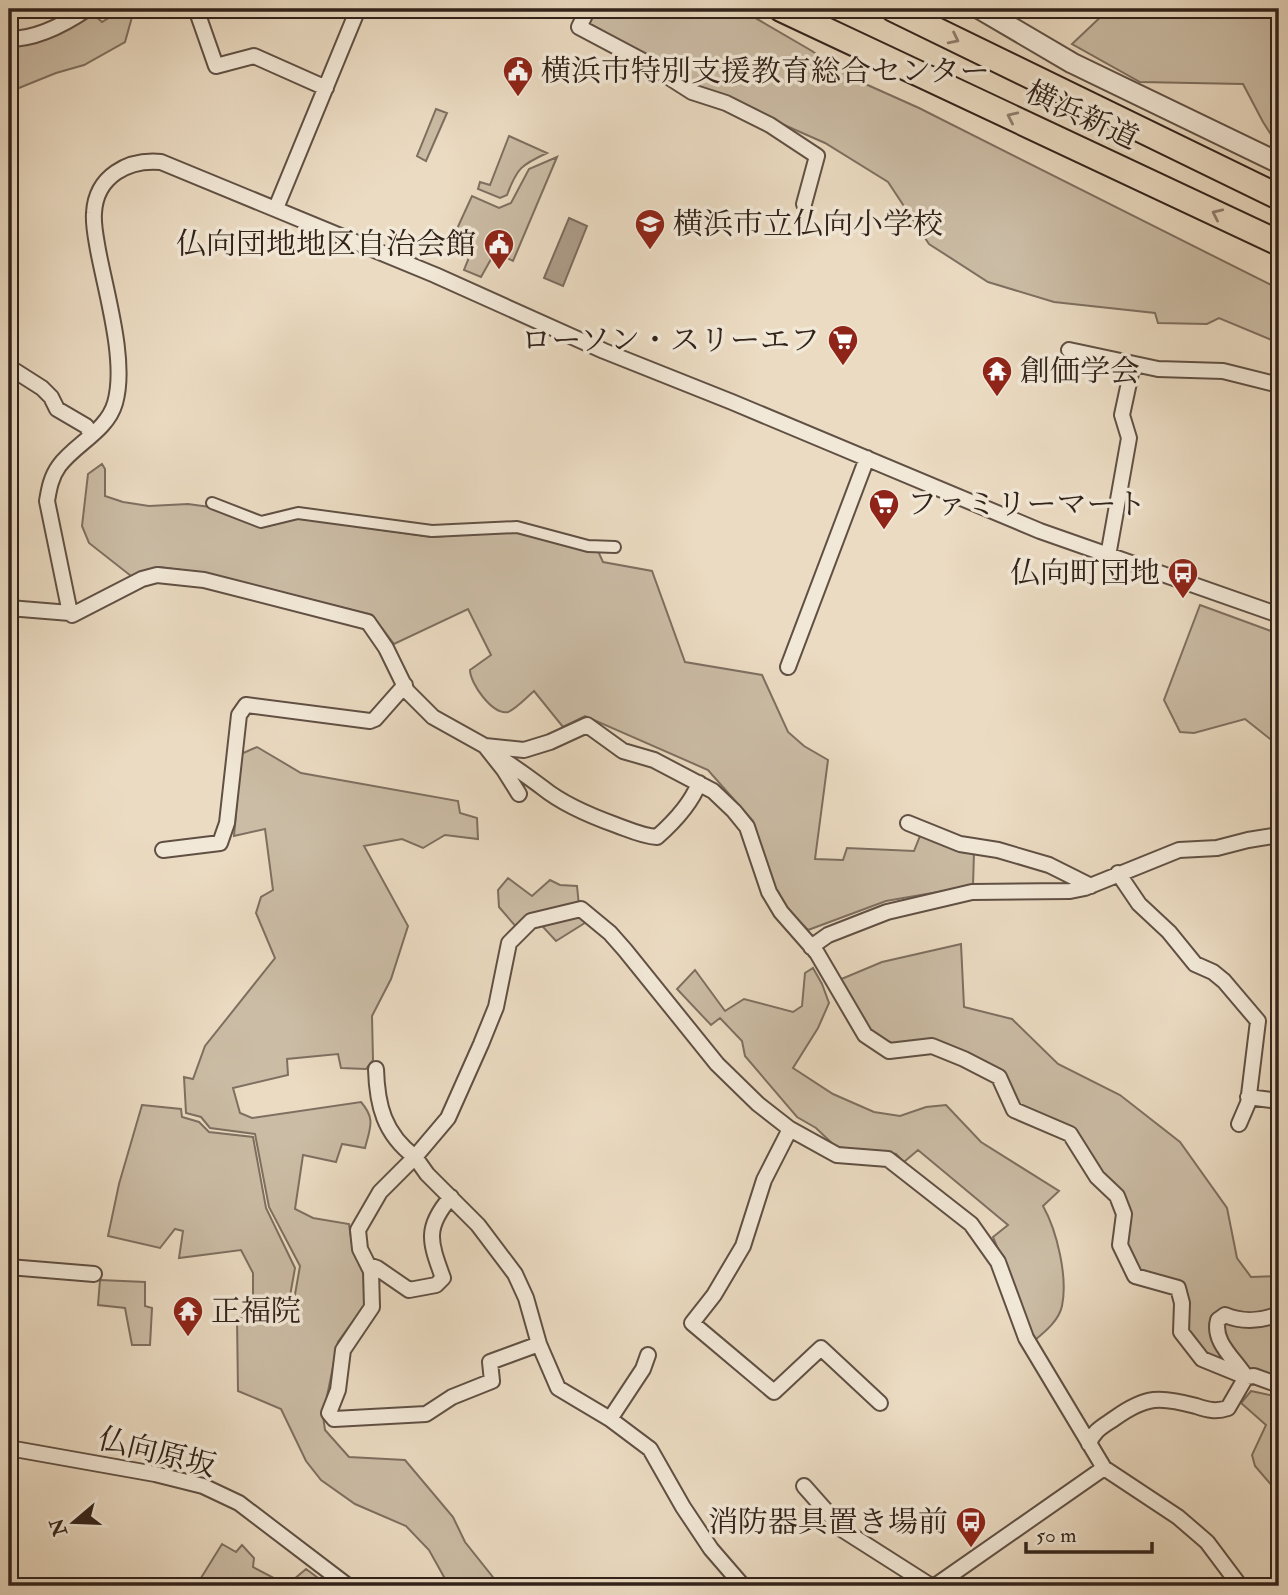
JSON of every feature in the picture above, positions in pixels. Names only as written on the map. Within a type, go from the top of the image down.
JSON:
[{"type":"highway","name":"横浜新道","points":[[781,9],[1279,243]]},
{"type":"highway","name":"横浜新道","points":[[893,9],[1279,197]]},
{"type":"street","points":[[9,39],[21,39],[65,24],[87,9]]},
{"type":"street","points":[[196,9],[216,66],[254,56],[326,88]]},
{"type":"street","points":[[276,208],[358,9]]},
{"type":"street","points":[[589,9],[579,27],[645,62],[692,92],[726,103],[770,125],[817,156],[804,204]]},
{"type":"street","points":[[980,9],[1072,63],[1279,163]]},
{"type":"street","points":[[9,608],[70,612],[47,501],[50,483],[59,466],[92,435],[115,405],[119,379],[115,331],[94,228],[96,200],[102,185],[126,166],[145,160],[161,162],[276,208],[435,275],[604,351],[1040,531],[1279,615]]},
{"type":"street","points":[[1069,350],[1158,369],[1223,371],[1279,385]]},
{"type":"street","points":[[1108,555],[1129,438],[1122,415],[1133,365]]},
{"type":"street","points":[[9,367],[42,388],[57,409],[86,426],[92,435]]},
{"type":"street","points":[[788,667],[867,458]]},
{"type":"street","points":[[212,503],[261,522],[298,513],[432,531],[517,527],[588,546],[615,547]]},
{"type":"street","points":[[72,615],[142,579],[157,575],[204,580],[368,622],[386,648],[405,685],[433,717],[488,749],[568,804],[596,818],[646,836],[657,837],[679,815],[699,783]]},
{"type":"street","points":[[163,850],[220,843],[227,823],[239,715],[246,705],[370,722],[405,685]]},
{"type":"street","points":[[488,749],[524,750],[551,742],[587,725],[623,751],[654,760],[713,791],[747,827],[769,892],[781,912],[817,953],[865,1035],[889,1051],[932,1046],[964,1059],[999,1077],[1014,1110],[1070,1134],[1097,1177],[1117,1196],[1124,1214],[1120,1245],[1135,1276],[1178,1289],[1182,1303],[1181,1332],[1202,1359],[1246,1377],[1254,1376],[1279,1385]]},
{"type":"street","points":[[488,749],[519,794]]},
{"type":"street","points":[[908,823],[960,845],[998,850],[1036,860],[1091,886]]},
{"type":"street","points":[[811,947],[828,936],[887,912],[959,894],[1070,891],[1091,886],[1180,850],[1217,848],[1279,835]]},
{"type":"street","points":[[1118,873],[1139,904],[1169,932],[1195,964],[1213,972],[1224,981],[1258,1021],[1248,1097],[1239,1124]]},
{"type":"street","points":[[539,1344],[490,1362],[492,1381],[452,1397],[426,1414],[334,1419],[330,1413],[338,1390],[343,1350],[372,1307],[371,1270],[360,1249],[360,1225],[380,1192],[448,1118],[496,1007],[509,943],[531,921],[581,909],[610,933],[718,1064],[758,1104],[790,1129],[837,1155],[888,1159],[971,1224],[998,1262],[1026,1338],[1104,1468],[1178,1517],[1197,1533],[1240,1586]]},
{"type":"street","points":[[600,916],[610,933]]},
{"type":"street","points":[[376,1069],[376,1094],[386,1127],[402,1148],[415,1157],[427,1174],[478,1225],[515,1274],[526,1298],[539,1344],[558,1388],[610,1419],[650,1449],[711,1549],[743,1586]]},
{"type":"street","points":[[1248,1097],[1279,1101]]},
{"type":"street","points":[[790,1129],[765,1180],[743,1246],[714,1294],[692,1323],[774,1392],[821,1348],[880,1403]]},
{"type":"street","points":[[368,1265],[377,1268],[409,1290],[436,1284],[443,1278],[432,1246],[431,1228],[439,1211],[451,1196]]},
{"type":"street","points":[[9,1267],[94,1274]]},
{"type":"street","points":[[1246,1377],[1221,1343],[1215,1330],[1218,1320],[1225,1315],[1237,1320],[1266,1319],[1279,1314]]},
{"type":"street","points":[[610,1419],[643,1369],[648,1355]]},
{"type":"street","points":[[1089,1444],[1094,1432],[1130,1407],[1144,1401],[1163,1398],[1212,1411],[1228,1408],[1246,1377]]},
{"type":"street","name":"仏向原坂","points":[[9,1448],[155,1474],[204,1486],[239,1503],[348,1586]]},
{"type":"street","points":[[804,1486],[843,1530],[933,1586],[1104,1468]]},
{"type":"shaded area","points":[[595,9],[740,9],[852,78],[919,108],[1279,289],[1279,343],[1219,318],[1207,324],[1158,323],[1155,313],[1054,302],[988,282],[929,244],[888,182],[825,143],[694,85],[589,23]]},
{"type":"shaded area","points":[[1109,9],[1279,9],[1279,147],[1243,84],[1140,82],[1072,44]]},
{"type":"shaded area","points":[[93,14],[102,22],[115,14],[132,17],[125,42],[84,65],[9,92],[9,45],[42,40]]},
{"type":"shaded area","points":[[436,109],[447,113],[426,161],[417,156]]},
{"type":"shaded area","points":[[509,136],[547,153],[521,168],[507,195],[500,198],[478,189],[480,182],[490,185]]},
{"type":"shaded area","points":[[557,157],[513,261],[495,252],[481,277],[464,270],[474,245],[459,237],[453,247],[450,244],[472,196],[499,208],[511,203],[529,169]]},
{"type":"shaded area","points":[[569,218],[587,226],[563,286],[544,278]]},
{"type":"shaded area","points":[[102,464],[105,469],[105,496],[123,502],[149,506],[188,504],[210,507],[261,527],[298,518],[432,537],[517,531],[598,551],[603,562],[652,571],[685,662],[762,675],[788,732],[804,746],[828,760],[815,859],[843,860],[847,848],[914,851],[920,836],[974,852],[973,886],[886,901],[808,930],[785,907],[774,890],[753,821],[708,770],[585,716],[563,727],[534,691],[508,712],[495,709],[483,697],[471,676],[470,670],[491,655],[468,609],[394,644],[372,615],[204,573],[159,567],[131,576],[89,543],[82,526],[88,474]]},
{"type":"shaded area","points":[[1200,605],[1279,634],[1279,746],[1245,719],[1194,733],[1180,732],[1164,700]]},
{"type":"shaded area","points":[[257,747],[301,773],[458,801],[460,813],[477,818],[478,839],[445,835],[423,848],[402,839],[364,846],[408,926],[391,979],[372,1016],[373,1060],[366,1069],[341,1068],[338,1054],[287,1059],[288,1075],[233,1088],[240,1113],[252,1118],[361,1102],[366,1108],[370,1129],[365,1148],[342,1144],[336,1162],[303,1155],[295,1209],[313,1218],[349,1224],[352,1245],[363,1267],[366,1303],[338,1342],[323,1416],[325,1430],[349,1457],[405,1460],[453,1517],[465,1542],[500,1586],[449,1586],[429,1550],[406,1526],[355,1504],[321,1480],[306,1461],[281,1409],[238,1391],[237,1318],[294,1300],[300,1266],[269,1207],[255,1134],[210,1128],[201,1117],[186,1113],[184,1077],[193,1079],[205,1046],[275,958],[256,913],[261,897],[273,890],[265,829],[234,836],[241,754]]},
{"type":"shaded area","points":[[508,878],[532,896],[550,880],[560,885],[577,886],[579,906],[588,921],[556,941],[533,916],[517,928],[499,907],[498,890]]},
{"type":"shaded area","points":[[961,944],[964,1007],[1012,1019],[1058,1064],[1120,1095],[1180,1142],[1227,1208],[1237,1258],[1251,1277],[1279,1276],[1279,1377],[1207,1356],[1187,1330],[1189,1302],[1182,1282],[1139,1270],[1127,1244],[1122,1192],[1091,1161],[1073,1129],[1017,1107],[1002,1073],[938,1041],[891,1046],[869,1031],[839,980],[882,962]]},
{"type":"shaded area","points":[[813,968],[829,1003],[818,1028],[793,1068],[833,1094],[874,1112],[900,1116],[926,1107],[946,1105],[981,1142],[1059,1191],[1043,1206],[1060,1254],[1064,1282],[1062,1306],[1055,1321],[1035,1340],[993,1237],[1008,1225],[918,1150],[904,1162],[896,1154],[836,1147],[816,1128],[797,1117],[745,1056],[742,1041],[720,1018],[711,1025],[677,989],[695,970],[725,1011],[744,999],[793,1012],[802,1006],[805,973]]},
{"type":"shaded area","points":[[142,1105],[181,1109],[182,1117],[199,1122],[209,1132],[253,1137],[266,1208],[295,1268],[290,1296],[253,1309],[253,1273],[241,1250],[179,1258],[183,1231],[175,1229],[160,1248],[108,1236],[119,1184]]},
{"type":"shaded area","points":[[100,1280],[145,1282],[145,1306],[152,1308],[150,1345],[132,1345],[125,1308],[98,1305]]},
{"type":"shaded area","points":[[1251,1391],[1279,1397],[1279,1494],[1255,1466],[1252,1455],[1266,1425],[1241,1403]]},
{"type":"shaded area","points":[[222,1544],[236,1552],[242,1545],[254,1558],[253,1567],[287,1585],[306,1569],[329,1586],[196,1586]]},
{"type":"place","name":"横浜市特別支援教育総合センター","points":[[518,98]]},
{"type":"place","name":"横浜市立仏向小学校","points":[[650,251]]},
{"type":"place","name":"仏向団地地区自治会館","points":[[499,271]]},
{"type":"place","name":"ローソン・スリーエフ","points":[[843,367]]},
{"type":"place","name":"創価学会","points":[[997,398]]},
{"type":"place","name":"ファミリーマート","points":[[884,531]]},
{"type":"place","name":"仏向町団地","points":[[1183,600]]},
{"type":"place","name":"正福院","points":[[188,1338]]},
{"type":"place","name":"消防器具置き場前","points":[[971,1549]]}]
